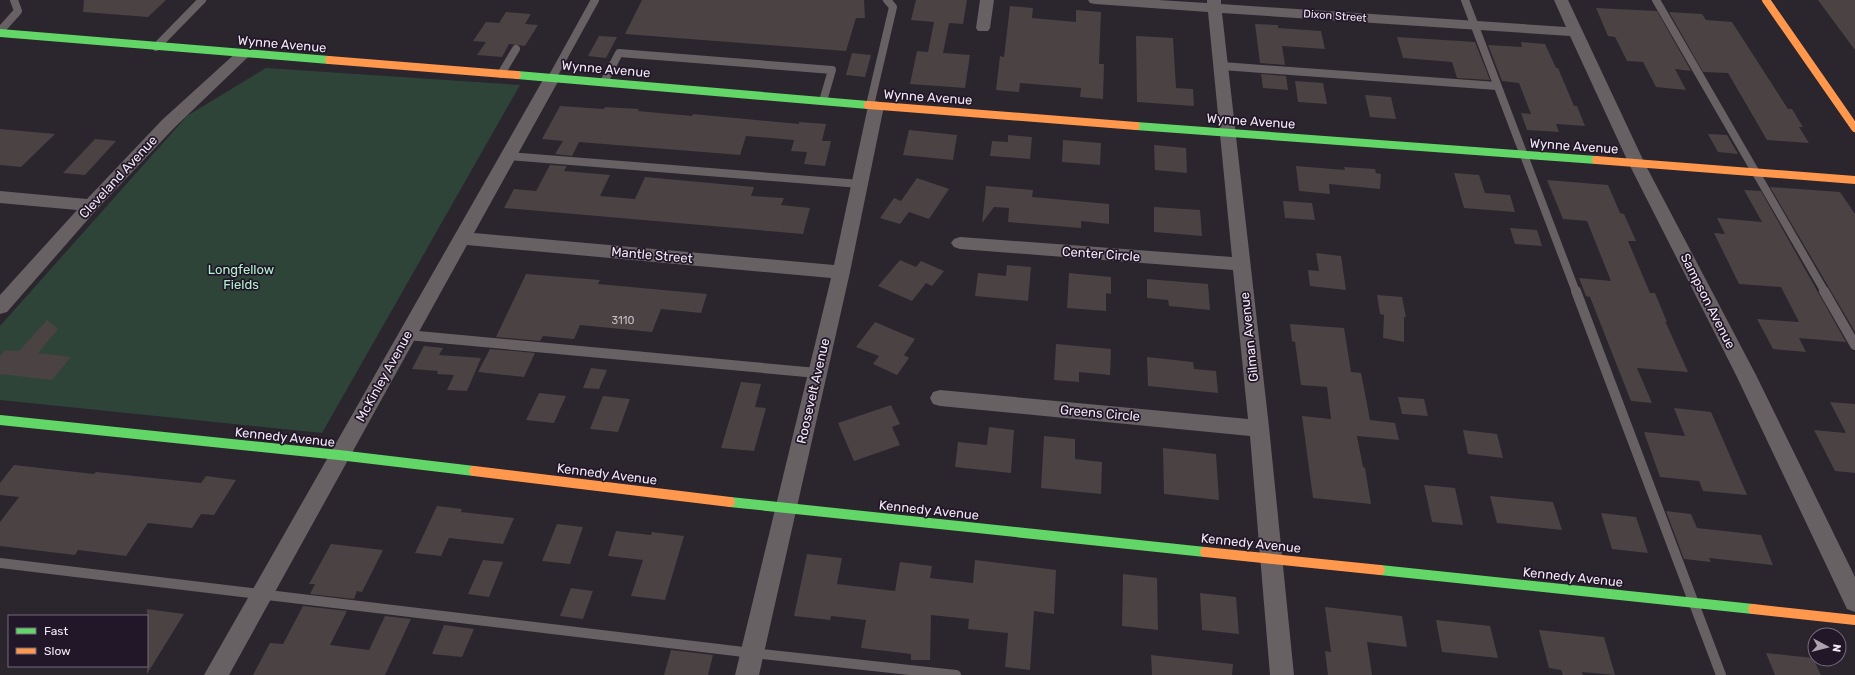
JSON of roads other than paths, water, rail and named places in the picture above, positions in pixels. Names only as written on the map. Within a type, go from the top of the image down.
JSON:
[{"type":"street","points":[[983,28],[987,0]]},
{"type":"street","name":"Dixon Street","points":[[1095,0],[1215,4],[1576,32]]},
{"type":"street","name":"Sampson Avenue","points":[[1561,0],[1637,164],[1746,375],[1855,601]]},
{"type":"street","points":[[1766,0],[1855,128]]},
{"type":"street","name":"Gilman Avenue","points":[[1215,4],[1222,66],[1226,132],[1259,428],[1282,675]]},
{"type":"street","name":"Wynne Avenue","points":[[0,32],[156,47],[604,82],[873,105],[1855,180]]},
{"type":"street","name":"Cleveland Avenue","points":[[3,301],[168,124],[243,54]]},
{"type":"street","name":"McKinley Avenue","points":[[216,675],[552,78]]},
{"type":"street","name":"Roosevelt Avenue","points":[[747,675],[841,272],[860,184],[873,105]]},
{"type":"street","points":[[0,197],[91,205]]},
{"type":"street","name":"Mantle Street","points":[[462,238],[841,272]]},
{"type":"street","name":"Center Circle","points":[[960,243],[1241,264]]},
{"type":"street","name":"Greens Circle","points":[[940,398],[1259,428]]},
{"type":"street","name":"Kennedy Avenue","points":[[0,420],[339,456],[785,508],[1855,620]]},
{"type":"lane","points":[[0,32],[18,11],[14,0]]},
{"type":"lane","points":[[156,47],[202,0]]},
{"type":"lane","points":[[552,78],[595,0]]},
{"type":"lane","points":[[873,105],[893,7],[887,0]]},
{"type":"lane","points":[[1465,0],[1721,675]]},
{"type":"lane","points":[[1656,0],[1855,345]]},
{"type":"lane","points":[[501,74],[516,49]]},
{"type":"lane","points":[[604,82],[619,53],[832,70],[823,101]]},
{"type":"lane","points":[[1222,66],[1497,86]]},
{"type":"lane","points":[[508,156],[860,184]]},
{"type":"lane","points":[[407,335],[817,373]]},
{"type":"lane","points":[[0,563],[752,653],[956,675]]},
{"type":"park label","name":"Longfellow Fields","points":[[241,276]]}]
